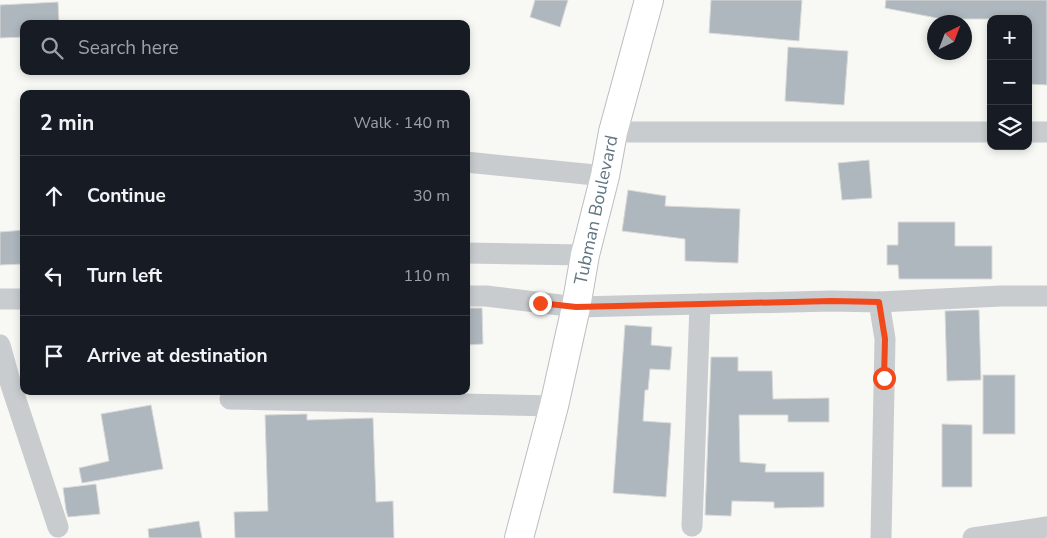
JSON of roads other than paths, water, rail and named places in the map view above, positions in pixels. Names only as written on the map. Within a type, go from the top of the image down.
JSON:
[{"type":"highway","name":"Tubman Boulevard","points":[[519,538],[554,406],[613,132],[649,0]]},
{"type":"street","points":[[613,132],[987,132]]},
{"type":"street","points":[[1032,132],[1047,132]]},
{"type":"street","points":[[470,162],[604,176]]},
{"type":"street","points":[[470,253],[585,255]]},
{"type":"street","points":[[470,296],[486,296],[576,307],[832,301],[879,302],[1000,296],[1047,296]]},
{"type":"street","points":[[0,299],[20,299]]},
{"type":"street","points":[[879,302],[885,339],[881,538]]},
{"type":"street","points":[[692,526],[700,304]]},
{"type":"street","points":[[0,345],[11,385],[58,527]]},
{"type":"street","points":[[230,399],[554,406]]},
{"type":"street","points":[[973,538],[1047,527]]}]
